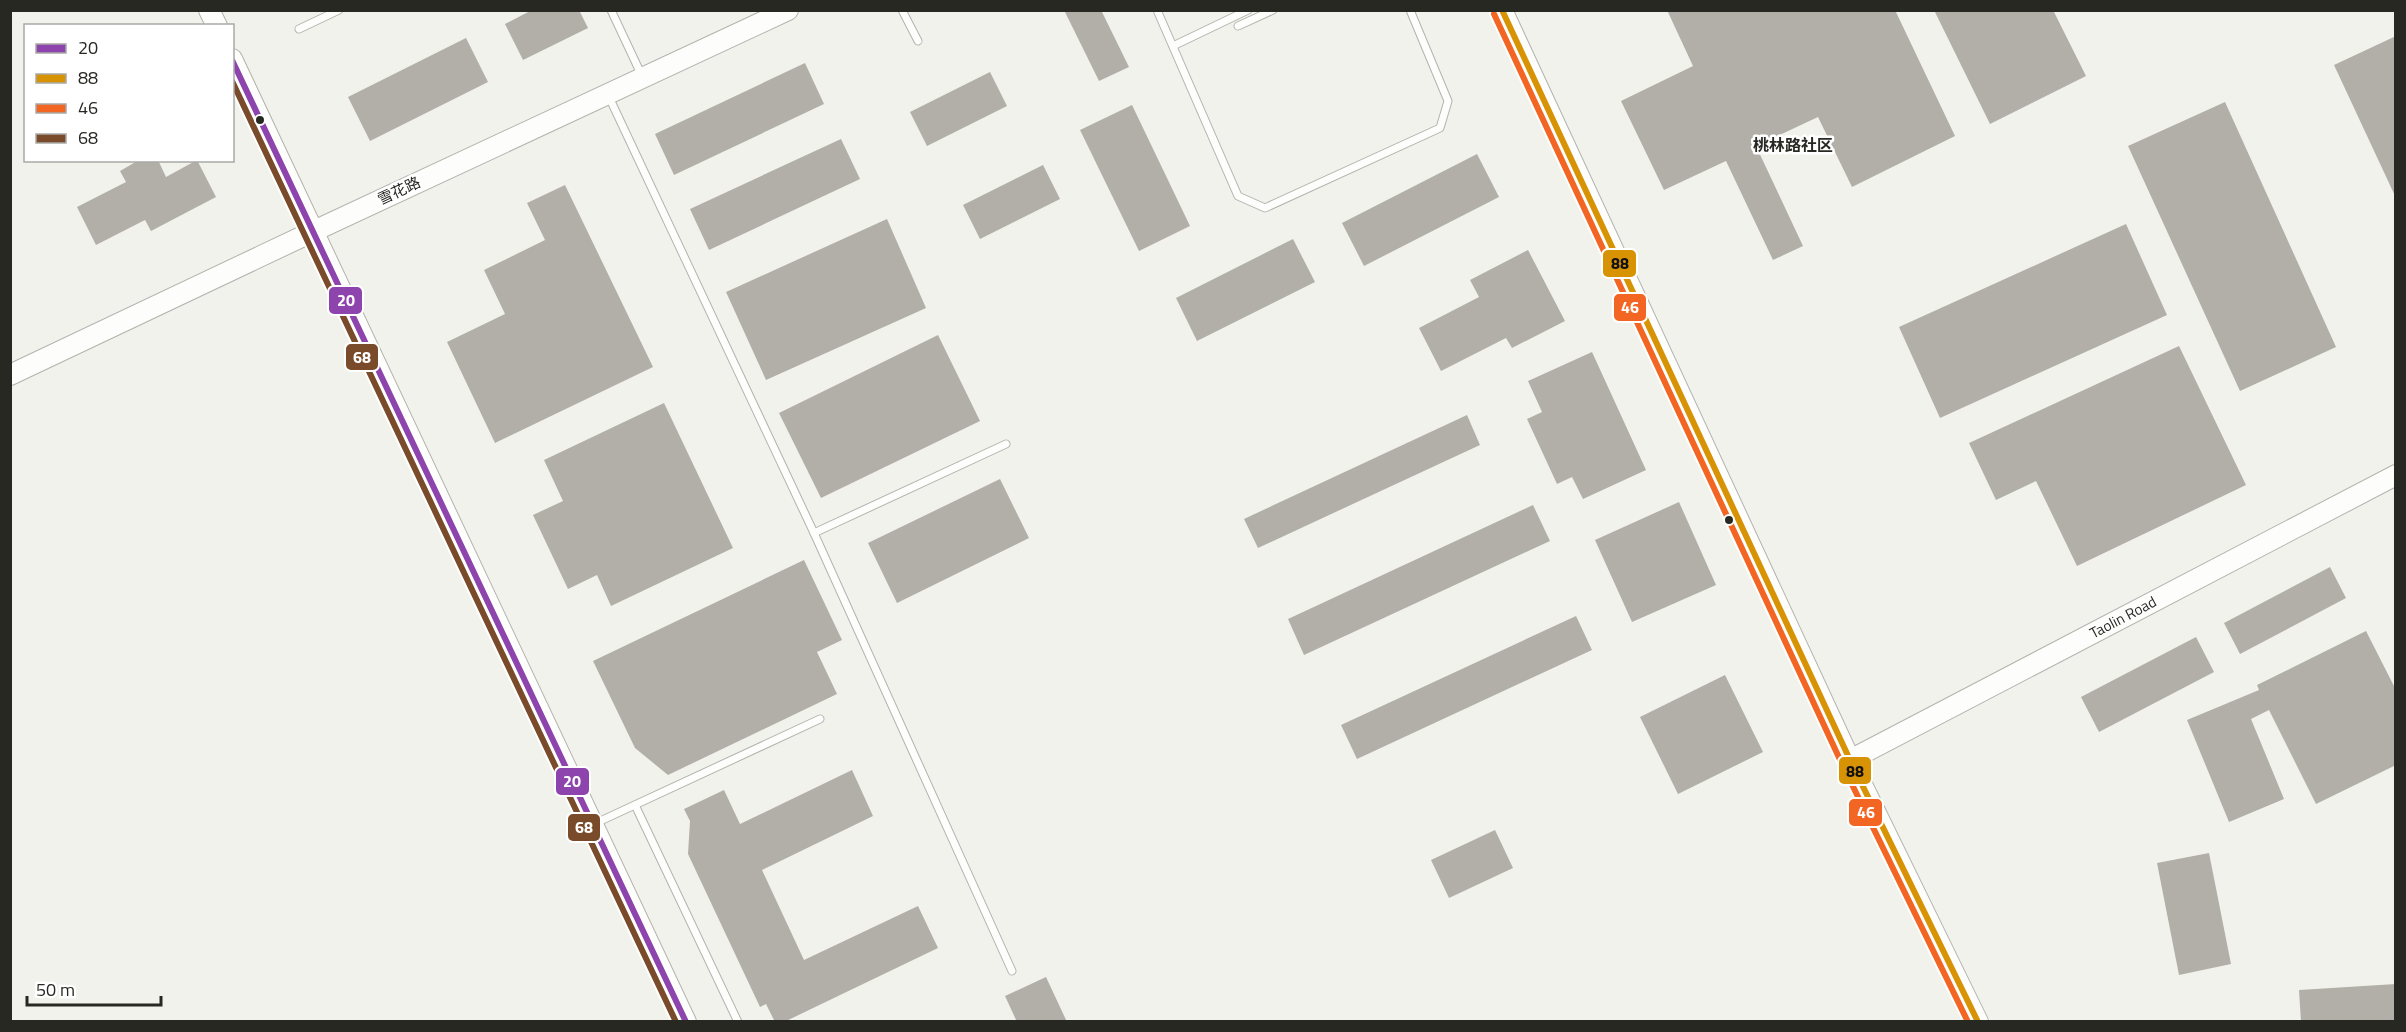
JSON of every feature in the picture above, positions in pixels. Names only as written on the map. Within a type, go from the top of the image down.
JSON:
[{"type":"street","points":[[209,10],[216,24]]},
{"type":"street","name":"雪花路","points":[[10,375],[788,10]]},
{"type":"street","points":[[1502,10],[1850,760],[1978,1022]]},
{"type":"street","points":[[234,63],[686,1022]]},
{"type":"street","name":"Taolin Road","points":[[1850,760],[2396,475]]},
{"type":"lane","points":[[299,29],[339,10]]},
{"type":"lane","points":[[611,10],[643,78]]},
{"type":"lane","points":[[902,10],[918,41]]},
{"type":"lane","points":[[1157,10],[1238,196],[1265,208],[1440,128],[1448,101],[1410,10]]},
{"type":"lane","points":[[1173,46],[1248,10]]},
{"type":"lane","points":[[1238,26],[1273,10]]},
{"type":"lane","points":[[607,94],[814,532],[1012,971]]},
{"type":"lane","points":[[814,532],[1006,444]]},
{"type":"lane","points":[[593,824],[820,719]]},
{"type":"lane","points":[[635,805],[738,1022]]},
{"type":"building","points":[[532,10],[579,10],[588,28],[523,60],[505,24]]},
{"type":"building","points":[[1064,10],[1101,10],[1129,67],[1099,81]]},
{"type":"building","points":[[1667,10],[1895,10],[1955,136],[1852,187],[1818,117],[1756,146],[1803,246],[1773,260],[1726,161],[1664,190],[1621,101],[1693,66]]},
{"type":"building","points":[[1934,10],[2053,10],[2086,76],[1990,124]]},
{"type":"building","points":[[2396,36],[2396,198],[2334,65]]},
{"type":"building","points":[[466,38],[488,82],[370,141],[348,97]]},
{"type":"building","points":[[805,63],[824,104],[674,175],[655,134]]},
{"type":"building","points":[[990,72],[1007,106],[927,146],[910,112]]},
{"type":"building","points":[[2225,102],[2336,347],[2240,391],[2128,146]]},
{"type":"building","points":[[1132,105],[1190,226],[1139,251],[1080,130]]},
{"type":"building","points":[[841,139],[860,179],[709,250],[690,209]]},
{"type":"building","points":[[1477,154],[1499,197],[1364,266],[1342,223]]},
{"type":"building","points":[[136,162],[159,162],[166,177],[193,162],[198,162],[216,197],[151,231],[145,220],[96,245],[77,207],[126,182],[120,171]]},
{"type":"building","points":[[1043,165],[1060,199],[980,239],[963,205]]},
{"type":"building","points":[[565,185],[653,367],[495,443],[447,342],[505,314],[484,270],[545,240],[527,203]]},
{"type":"building","points":[[887,219],[926,308],[766,380],[726,292]]},
{"type":"building","points":[[2126,224],[2167,315],[1940,418],[1899,327]]},
{"type":"building","points":[[1293,239],[1315,282],[1197,341],[1176,298]]},
{"type":"building","points":[[1528,250],[1565,321],[1512,348],[1506,338],[1441,371],[1419,328],[1479,297],[1470,280]]},
{"type":"building","points":[[938,335],[980,421],[821,498],[779,413]]},
{"type":"building","points":[[2179,346],[2246,485],[2077,566],[2036,481],[1996,500],[1969,443]]},
{"type":"building","points":[[1592,352],[1646,470],[1583,499],[1572,477],[1557,484],[1527,419],[1542,412],[1528,381]]},
{"type":"building","points":[[664,403],[733,548],[611,606],[597,575],[568,589],[533,515],[563,501],[544,460]]},
{"type":"building","points":[[1467,415],[1480,445],[1258,548],[1244,519]]},
{"type":"building","points":[[1000,479],[1029,538],[897,603],[868,543]]},
{"type":"building","points":[[1679,502],[1716,585],[1632,622],[1595,540]]},
{"type":"building","points":[[1533,505],[1550,541],[1304,655],[1288,619]]},
{"type":"building","points":[[804,560],[842,640],[817,652],[837,694],[668,775],[635,748],[593,661]]},
{"type":"building","points":[[2330,567],[2346,598],[2240,654],[2224,623]]},
{"type":"building","points":[[1576,616],[1592,650],[1357,759],[1341,725]]},
{"type":"building","points":[[2366,631],[2396,690],[2396,765],[2316,804],[2269,710],[2251,719],[2284,799],[2229,822],[2187,720],[2259,690],[2257,685]]},
{"type":"building","points":[[2196,637],[2214,672],[2099,732],[2081,697]]},
{"type":"building","points":[[1725,675],[1763,752],[1678,794],[1640,717]]},
{"type":"building","points":[[852,770],[873,816],[762,870],[804,960],[918,906],[938,948],[784,1022],[775,1022],[766,1004],[760,1007],[688,854],[690,821],[684,809],[724,790],[740,824]]},
{"type":"building","points":[[1495,830],[1513,868],[1449,898],[1431,860]]},
{"type":"building","points":[[2209,853],[2231,964],[2179,975],[2157,863]]},
{"type":"building","points":[[1046,977],[1067,1022],[1017,1022],[1005,996]]},
{"type":"building","points":[[2396,984],[2396,1022],[2301,1022],[2299,990]]},
{"type":"transit line","name":"88","points":[[1502,10],[1850,760],[1978,1022]]},
{"type":"transit line","name":"46","points":[[1494,14],[1842,764],[1968,1022]]},
{"type":"transit line","name":"20","points":[[234,64],[686,1022]]},
{"type":"transit line","name":"68","points":[[234,85],[676,1022]]},
{"type":"district","name":"桃林路社区","points":[[1793,145]]}]
